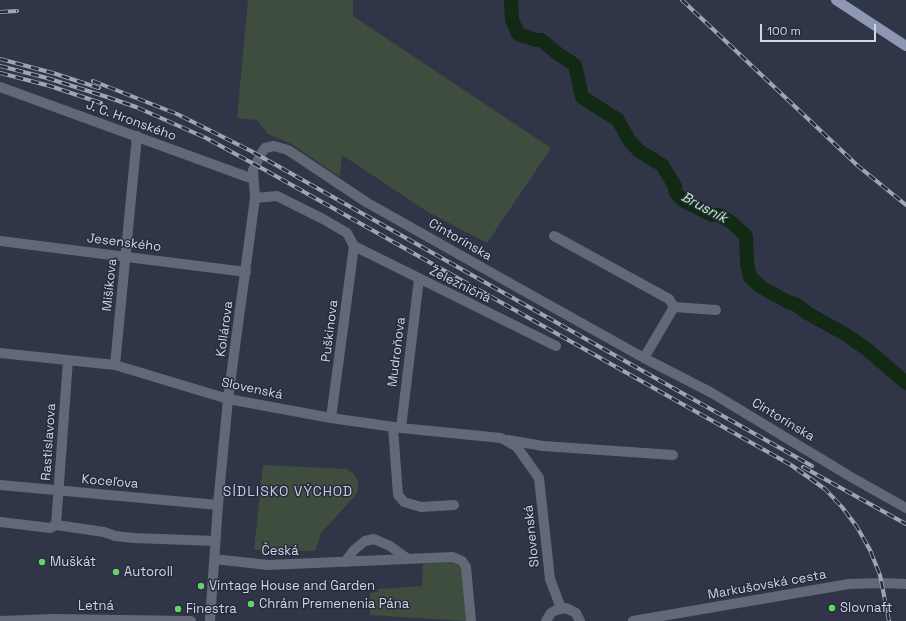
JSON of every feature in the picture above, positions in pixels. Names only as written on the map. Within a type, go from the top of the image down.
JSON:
[{"type":"main road","points":[[836,0],[906,46]]},
{"type":"street","name":"J. C. Hronského","points":[[0,86],[253,179]]},
{"type":"street","name":"Mišíkova","points":[[115,365],[136,136]]},
{"type":"street","name":"Cintorínska","points":[[266,148],[278,146],[288,150],[366,202],[644,358],[712,392],[851,477],[906,508]]},
{"type":"street","name":"Kollárova","points":[[210,621],[215,541],[228,399],[255,198],[253,179],[255,164],[266,148]]},
{"type":"street","points":[[255,198],[277,196],[347,233],[354,246]]},
{"type":"street","points":[[554,236],[668,299],[674,307],[716,310]]},
{"type":"street","name":"Jesenského","points":[[0,241],[246,272]]},
{"type":"street","name":"Železničná","points":[[354,246],[556,346]]},
{"type":"street","name":"Puškinova","points":[[331,418],[354,246]]},
{"type":"street","name":"Mudroňova","points":[[419,279],[397,428],[398,495],[404,502],[421,507],[454,505]]},
{"type":"street","points":[[644,358],[674,307]]},
{"type":"street","name":"Slovenská","points":[[0,353],[115,365],[228,399],[331,418],[397,428],[501,438],[543,446],[673,455]]},
{"type":"street","name":"Rastislavova","points":[[56,525],[68,360]]},
{"type":"street","name":"Slovenská","points":[[501,438],[517,447],[539,478],[550,579],[561,608]]},
{"type":"street","points":[[528,462],[530,453],[543,446]]},
{"type":"street","name":"Koceľova","points":[[0,485],[218,505]]},
{"type":"street","points":[[0,522],[50,528],[56,525],[104,532],[115,536],[128,538],[215,541]]},
{"type":"street","points":[[345,562],[354,550],[365,541],[374,539],[390,546],[408,559]]},
{"type":"street","name":"Česká","points":[[214,559],[268,565],[453,557],[462,561],[466,567],[470,621]]},
{"type":"street","name":"Markušovská cesta","points":[[634,621],[849,584],[906,584]]},
{"type":"street","points":[[546,621],[551,613],[561,608],[572,610],[576,613],[580,621]]},
{"type":"street","name":"Letná","points":[[0,621],[60,619],[191,621]]},
{"type":"green space","points":[[248,0],[353,0],[353,16],[551,148],[487,243],[428,212],[342,155],[340,177],[290,143],[268,134],[257,120],[237,118]]},
{"type":"green space","points":[[263,465],[347,469],[354,474],[358,482],[358,490],[355,496],[321,533],[315,551],[254,550]]},
{"type":"green space","points":[[450,562],[457,564],[463,571],[466,621],[370,615],[370,593],[378,592],[378,589],[422,586],[423,564]]},
{"type":"waterway","name":"Brusník","points":[[511,0],[512,20],[518,34],[536,40],[541,40],[575,65],[582,97],[618,120],[629,140],[639,151],[662,165],[675,186],[676,193],[684,201],[712,215],[719,215],[731,222],[746,236],[747,263],[750,277],[761,287],[788,302],[795,304],[809,314],[845,334],[868,350],[906,383]]},
{"type":"railway","points":[[682,0],[858,166],[906,205]]},
{"type":"railway","points":[[0,12],[17,11]]},
{"type":"railway","points":[[0,59],[53,73],[99,88]]},
{"type":"railway","points":[[0,66],[47,78],[136,107],[206,138],[791,465],[825,489],[842,507],[857,527],[870,550],[880,575],[889,621]]},
{"type":"railway","points":[[0,73],[50,86],[101,103]]},
{"type":"railway","points":[[93,81],[177,114],[251,151],[812,466]]},
{"type":"railway","points":[[803,467],[906,524]]},
{"type":"place","name":"Muškát","points":[[42,562]]},
{"type":"place","name":"Autoroll","points":[[116,572]]},
{"type":"place","name":"Vintage House and Garden","points":[[201,586]]},
{"type":"place","name":"Chrám Premenenia Pána","points":[[251,604]]},
{"type":"place","name":"Slovnaft","points":[[832,608]]},
{"type":"place","name":"Finestra","points":[[178,609]]},
{"type":"district","name":"SÍDLISKO VÝCHOD","points":[[288,492]]}]
